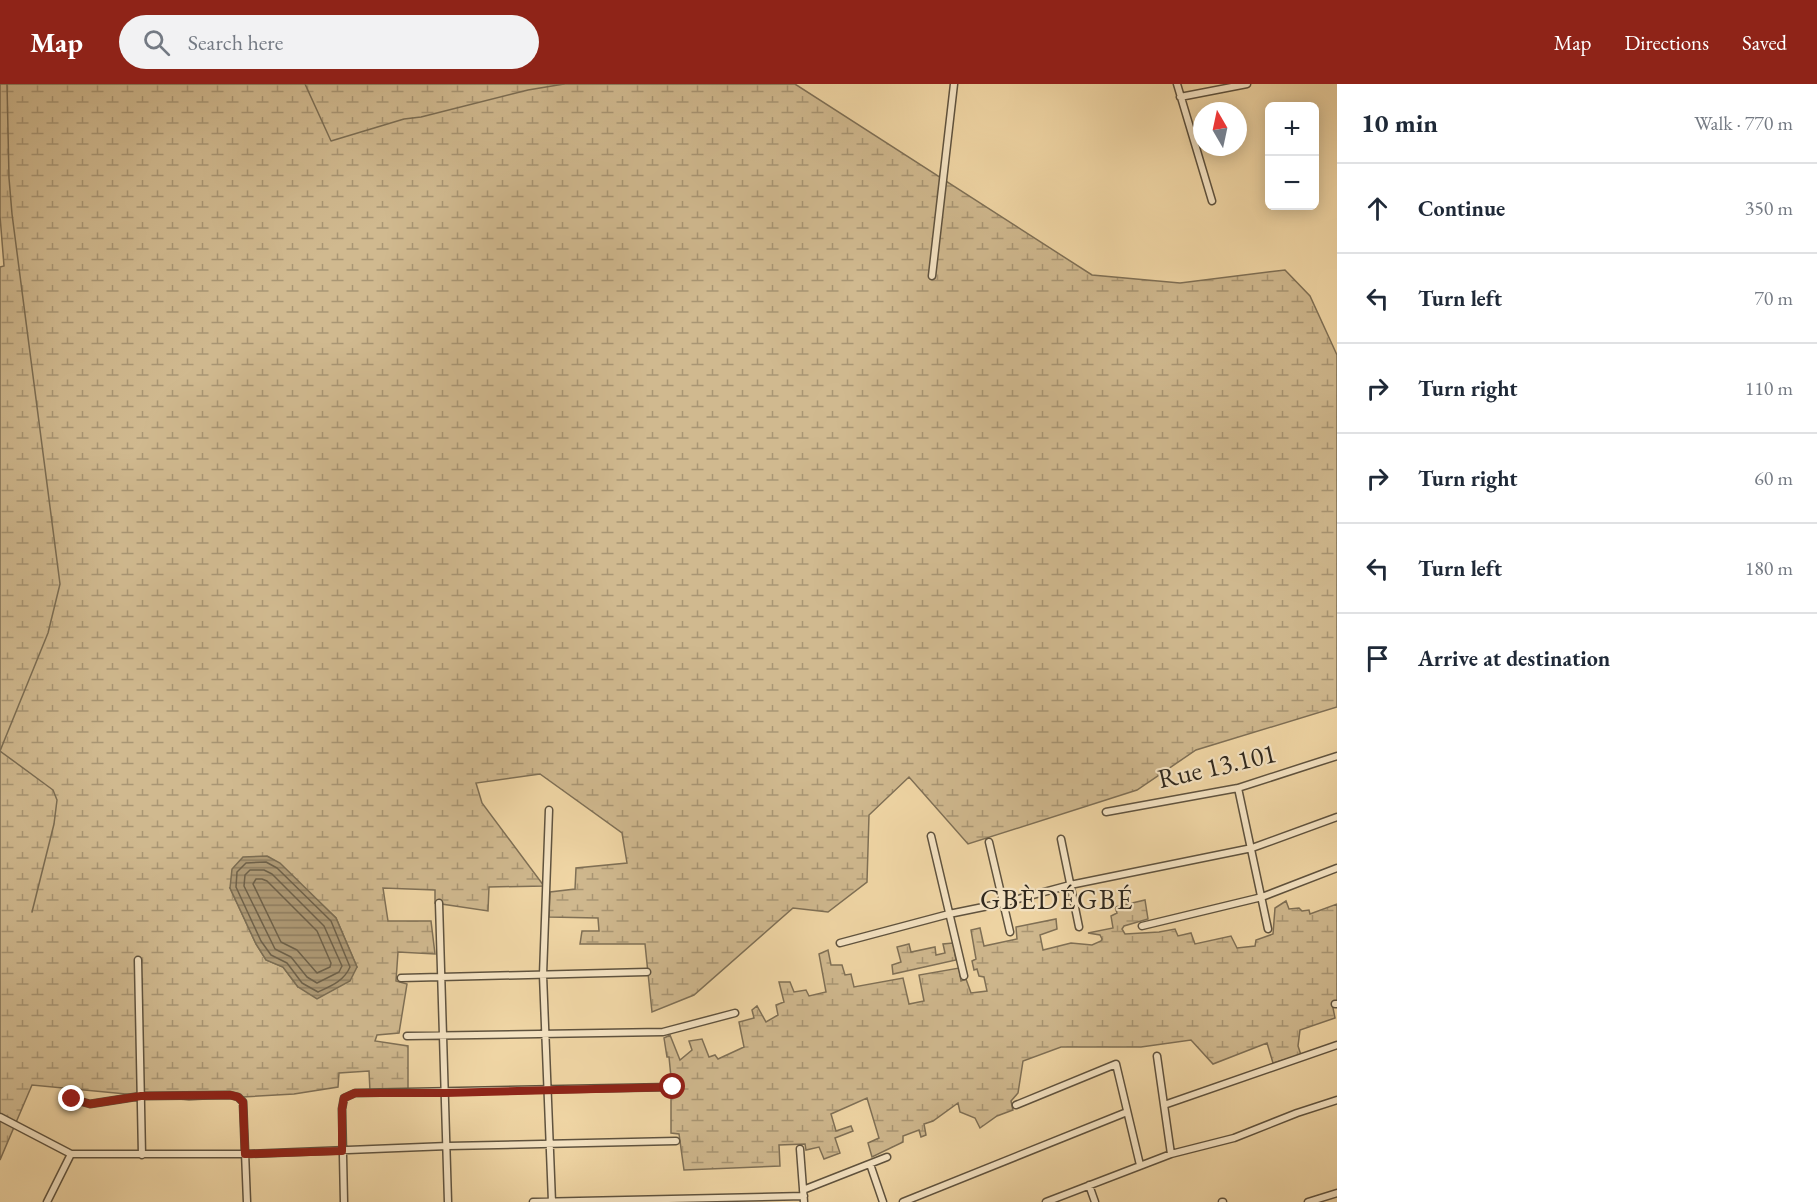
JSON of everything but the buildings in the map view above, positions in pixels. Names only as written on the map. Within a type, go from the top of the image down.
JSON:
[{"type":"street","points":[[932,276],[954,84]]},
{"type":"street","points":[[1177,84],[1212,201]]},
{"type":"street","points":[[1180,97],[1247,84]]},
{"type":"street","name":"Rue 13.101","points":[[1106,812],[1238,788],[1337,756]]},
{"type":"street","points":[[1238,788],[1268,929]]},
{"type":"street","points":[[549,810],[543,975],[552,1202]]},
{"type":"street","points":[[840,943],[1070,885],[1252,848],[1337,817]]},
{"type":"street","points":[[931,836],[964,976]]},
{"type":"street","points":[[1060,839],[1079,927]]},
{"type":"street","points":[[989,842],[1010,932]]},
{"type":"street","points":[[1142,926],[1262,897],[1337,868]]},
{"type":"street","points":[[439,903],[448,1202]]},
{"type":"street","points":[[138,960],[141,1155]]},
{"type":"street","points":[[400,978],[647,972]]},
{"type":"street","points":[[407,1036],[663,1032],[735,1014]]},
{"type":"street","points":[[1164,1105],[1337,1045]]},
{"type":"street","points":[[1157,1056],[1171,1154]]},
{"type":"street","points":[[1016,1105],[1116,1064],[1140,1165]]},
{"type":"street","points":[[344,1202],[342,1109],[344,1098],[355,1093],[673,1087]]},
{"type":"street","points":[[72,1099],[90,1104],[141,1096],[230,1095],[238,1097],[243,1102],[246,1202]]},
{"type":"street","points":[[1046,1202],[1171,1154],[1234,1138],[1337,1100]]},
{"type":"street","points":[[903,1202],[1127,1112]]},
{"type":"street","points":[[0,1117],[71,1154],[245,1154],[550,1143],[676,1142]]},
{"type":"street","points":[[800,1149],[804,1196]]},
{"type":"street","points":[[47,1202],[71,1154]]},
{"type":"street","points":[[533,1202],[804,1196],[887,1157]]},
{"type":"street","points":[[870,1164],[883,1202]]},
{"type":"street","points":[[1089,1185],[1095,1202]]},
{"type":"street","points":[[1308,1202],[1337,1193]]},
{"type":"green space","points":[[0,84],[795,84],[1092,275],[1180,283],[1285,270],[1310,296],[1337,355],[1337,707],[1196,750],[1137,790],[968,844],[909,777],[869,815],[867,882],[828,912],[793,908],[694,995],[652,1012],[645,944],[580,944],[582,931],[599,931],[598,918],[549,917],[550,892],[575,889],[576,868],[627,863],[622,833],[540,774],[476,783],[482,803],[544,886],[489,887],[488,911],[435,903],[435,890],[383,888],[388,921],[431,921],[435,954],[398,952],[396,981],[407,984],[399,1033],[377,1035],[375,1041],[408,1046],[408,1091],[370,1091],[369,1071],[339,1073],[338,1087],[294,1094],[189,1100],[32,1085],[0,1160],[0,267],[4,266],[0,216]],"holes":[[[230,888],[316,899],[336,918],[357,967],[298,987],[283,967],[266,960]]]},
{"type":"green space","points":[[1145,900],[1148,919],[1124,926],[1122,929],[1125,934],[1175,929],[1178,936],[1191,933],[1195,944],[1231,936],[1237,948],[1255,946],[1256,940],[1273,934],[1275,908],[1286,901],[1289,909],[1309,910],[1310,914],[1337,904],[1337,1001],[1332,1003],[1335,1018],[1300,1030],[1298,1046],[1301,1055],[1273,1063],[1267,1043],[1213,1064],[1191,1040],[1141,1047],[1061,1047],[1023,1061],[1018,1093],[1011,1101],[1013,1110],[997,1116],[980,1128],[975,1118],[960,1112],[958,1103],[933,1121],[924,1124],[926,1135],[921,1137],[919,1130],[903,1136],[903,1142],[872,1157],[868,1143],[879,1138],[867,1098],[831,1114],[836,1131],[851,1126],[853,1131],[835,1138],[840,1153],[824,1159],[819,1147],[806,1150],[805,1144],[779,1145],[780,1166],[684,1170],[679,1134],[671,1133],[671,1090],[677,1090],[677,1077],[671,1077],[664,1038],[670,1035],[680,1060],[692,1050],[689,1041],[702,1039],[709,1057],[715,1055],[718,1059],[744,1047],[739,1022],[754,1018],[752,1010],[757,1006],[766,1022],[778,1015],[776,1005],[784,1002],[779,982],[790,982],[794,992],[806,990],[809,996],[826,992],[819,954],[828,950],[831,965],[842,965],[845,975],[851,974],[854,987],[903,978],[909,1004],[924,1001],[919,975],[959,968],[961,981],[966,979],[971,993],[987,991],[984,977],[979,976],[977,969],[974,970],[972,961],[976,959],[971,930],[980,928],[984,946],[1017,939],[1016,927],[1056,919],[1057,929],[1040,935],[1043,950],[1071,943],[1092,945],[1102,939],[1100,935],[1088,933],[1113,928],[1111,916],[1117,913],[1115,907]]},
{"type":"green space","points":[[953,943],[956,960],[893,974],[892,965],[901,962],[897,947],[909,944],[911,952],[935,947],[936,955],[945,953],[943,944]]},
{"type":"water","points":[[267,856],[280,863],[336,918],[357,967],[350,981],[317,999],[298,987],[283,967],[266,960],[230,888],[232,869],[243,857]]},
{"type":"waterway","points":[[0,751],[48,633],[60,584],[12,214],[7,84]]},
{"type":"waterway","points":[[305,84],[331,141],[404,119],[421,117],[528,90],[564,84]]},
{"type":"waterway","points":[[0,751],[53,790],[57,800],[54,824],[32,912]]},
{"type":"district","name":"GBÈDÉGBÉ","points":[[1057,899]]},
{"type":"route","points":[[72,1099],[90,1104],[141,1096],[230,1095],[238,1097],[243,1102],[245,1154],[342,1151],[344,1098],[355,1093],[673,1087]]}]
